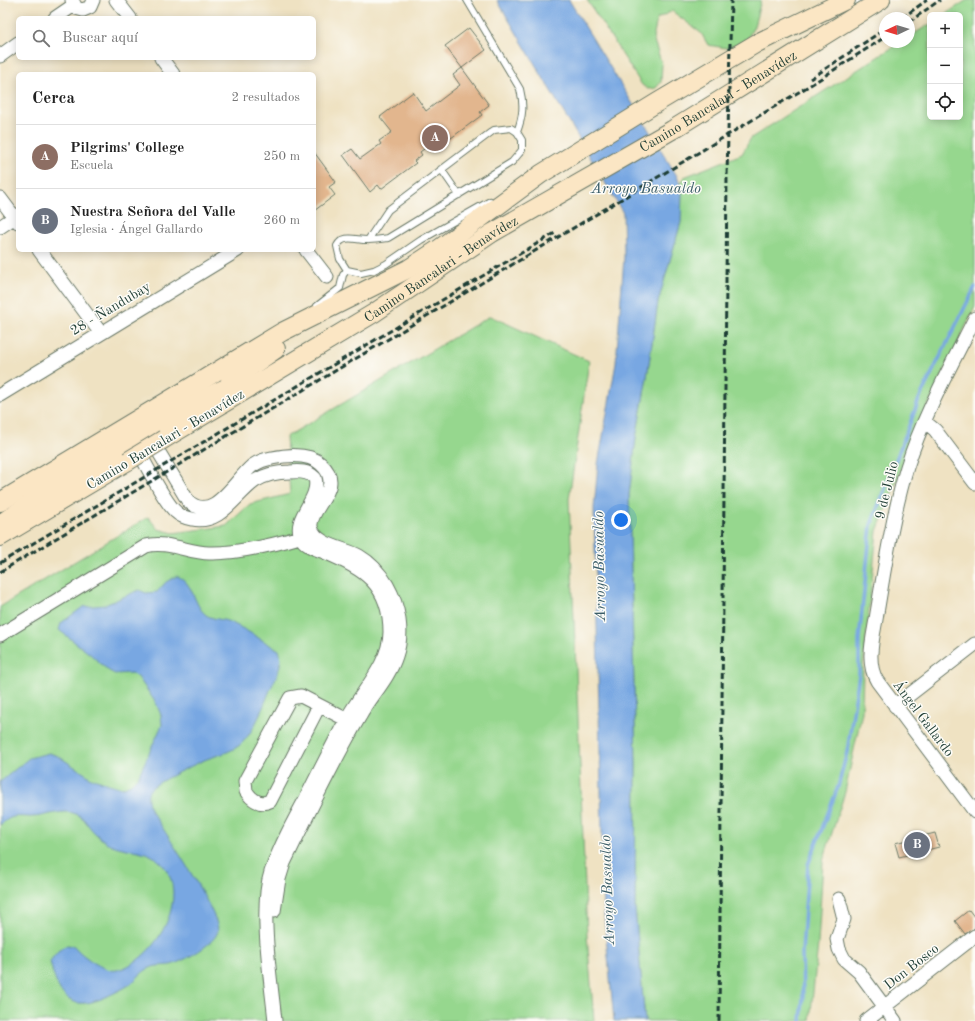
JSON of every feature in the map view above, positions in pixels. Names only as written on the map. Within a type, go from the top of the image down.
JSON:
[{"type":"main road","name":"Camino Bancalari - Benavídez","points":[[0,502],[282,332],[408,269],[440,248],[541,174],[658,102],[758,43],[846,0]]},
{"type":"main road","name":"Camino Bancalari - Benavídez","points":[[0,537],[128,461],[148,438],[332,340],[492,233],[672,130],[881,0]]},
{"type":"main road","points":[[0,515],[47,492],[148,438],[211,396],[265,356],[386,290],[408,269]]},
{"type":"main road","points":[[211,396],[243,380],[302,343],[404,293]]},
{"type":"main road","points":[[0,524],[47,492]]},
{"type":"street","points":[[57,16],[73,3],[80,10],[87,10],[92,4],[93,0]]},
{"type":"street","points":[[116,0],[128,16]]},
{"type":"street","points":[[0,56],[16,44]]},
{"type":"street","points":[[162,60],[171,72]]},
{"type":"street","points":[[0,198],[16,217]]},
{"type":"street","points":[[0,227],[16,219]]},
{"type":"street","points":[[40,252],[100,332]]},
{"type":"street","name":"28 - Ñandubay","points":[[0,395],[100,332],[235,252]]},
{"type":"street","points":[[307,252],[326,277]]},
{"type":"street","name":"9 de Julio","points":[[877,681],[870,665],[886,566],[907,467],[925,422],[975,318]]},
{"type":"street","points":[[925,422],[935,430],[974,479]]},
{"type":"street","points":[[148,438],[188,501],[199,508],[213,506],[258,462],[277,457],[306,456],[317,460],[327,470],[330,486],[312,518],[312,527],[314,532],[321,540],[359,556],[374,567],[382,576],[392,594],[399,618],[399,640],[396,656],[386,676],[351,722]]},
{"type":"street","points":[[148,438],[172,508],[186,518],[202,520],[219,513],[254,482],[262,477],[278,473],[304,472],[311,474],[315,478],[316,490],[302,520],[300,528],[301,537],[310,547],[350,563],[363,571],[377,587],[387,609],[390,633],[386,656],[351,722],[281,846],[271,873],[267,889],[267,937],[274,1021]]},
{"type":"street","points":[[277,457],[278,473]]},
{"type":"street","points":[[0,635],[146,546],[157,544],[217,553],[230,552],[301,537],[314,532]]},
{"type":"street","points":[[895,706],[975,644]]},
{"type":"street","name":"Ángel Gallardo","points":[[877,681],[975,811]]},
{"type":"street","points":[[319,706],[270,801],[260,803],[248,795],[245,781],[290,698],[301,696],[351,722]]},
{"type":"street","points":[[839,899],[844,919],[837,938],[839,949],[844,959],[859,972],[895,1021]]},
{"type":"street","name":"Don Bosco","points":[[866,1021],[975,936]]},
{"type":"lane","points":[[467,0],[520,89],[523,104],[522,118],[517,132]]},
{"type":"lane","points":[[347,270],[340,259],[337,246],[339,242],[349,238],[368,240],[388,238],[459,195],[518,157],[522,150],[522,140],[517,132],[511,128],[494,130],[388,210],[368,240]]},
{"type":"lane","points":[[441,169],[459,195]]},
{"type":"lane","points":[[347,270],[367,272],[386,264],[421,240],[541,174]]},
{"type":"lane","points":[[282,332],[337,291],[340,288],[343,275],[347,270]]},
{"type":"green space","points":[[587,0],[761,0],[754,26],[747,40],[726,48],[708,45],[701,33],[672,11],[657,19],[653,38],[662,64],[661,82],[656,88],[648,89],[642,85]]},
{"type":"green space","points":[[967,0],[975,0],[975,307],[918,426],[877,531],[863,668],[862,712],[845,792],[823,861],[818,944],[810,1021],[645,1021],[635,908],[636,763],[629,495],[636,438],[658,302],[681,222],[682,191],[680,185],[684,177],[742,154],[751,138],[892,48],[915,48],[915,33],[927,26],[927,120],[963,120],[963,12],[949,12]]},
{"type":"green space","points":[[490,316],[589,361],[569,499],[587,935],[594,1021],[0,1021],[0,607],[148,517],[158,529],[173,533],[226,526],[250,504],[290,494],[286,437]]},
{"type":"water","name":"Arroyo Basualdo","points":[[497,0],[569,0],[677,176],[682,191],[681,222],[658,302],[636,438],[629,495],[636,763],[635,908],[645,1021],[614,1021],[604,915],[594,508],[598,464],[616,363],[624,257],[623,213]]},
{"type":"water","points":[[177,576],[187,583],[198,606],[206,615],[227,621],[240,627],[279,650],[281,661],[277,676],[262,710],[248,736],[239,746],[202,761],[165,779],[152,788],[148,793],[150,809],[200,889],[210,907],[218,930],[216,935],[207,945],[185,959],[171,965],[150,968],[144,971],[132,983],[97,1001],[76,1003],[62,993],[57,985],[50,961],[59,950],[67,945],[74,946],[82,954],[106,969],[117,970],[131,964],[144,954],[156,941],[165,926],[171,910],[173,893],[170,878],[162,864],[151,855],[108,843],[93,831],[82,817],[71,812],[60,812],[36,817],[13,817],[7,819],[0,825],[0,782],[29,758],[49,753],[58,756],[93,779],[122,788],[131,784],[138,777],[162,725],[161,715],[156,703],[138,677],[132,673],[115,674],[109,671],[59,630],[61,623],[83,607],[105,605],[139,590],[146,593],[157,592],[166,582]]},
{"type":"building","points":[[469,28],[486,50],[462,68],[445,46]]},
{"type":"building","points":[[462,68],[489,105],[480,112],[482,115],[447,141],[446,139],[437,146],[434,141],[420,152],[422,155],[414,161],[416,163],[381,189],[378,185],[370,192],[343,155],[352,149],[360,159],[381,144],[379,141],[392,132],[380,117],[413,92],[426,111],[460,85],[453,75]]},
{"type":"building","points":[[316,155],[336,182],[329,187],[335,195],[316,209]]},
{"type":"building","points":[[935,833],[939,847],[899,857],[895,843]]},
{"type":"building","points":[[969,910],[975,918],[975,928],[965,934],[955,921]]},
{"type":"waterway","points":[[801,1021],[803,998],[802,952],[808,865],[838,787],[847,752],[859,674],[859,639],[871,525],[920,397],[975,287]]},
{"type":"railway","points":[[719,1021],[727,177],[731,0]]},
{"type":"railway","points":[[910,12],[927,0]]},
{"type":"railway","points":[[915,18],[940,0]]},
{"type":"railway","points":[[810,79],[879,33]]},
{"type":"railway","points":[[0,572],[812,84],[879,41]]},
{"type":"railway","points":[[0,563],[555,233]]},
{"type":"place","name":"Pilgrims' College","points":[[435,138]]},
{"type":"place","name":"Nuestra Señora del Valle","points":[[917,845]]}]
